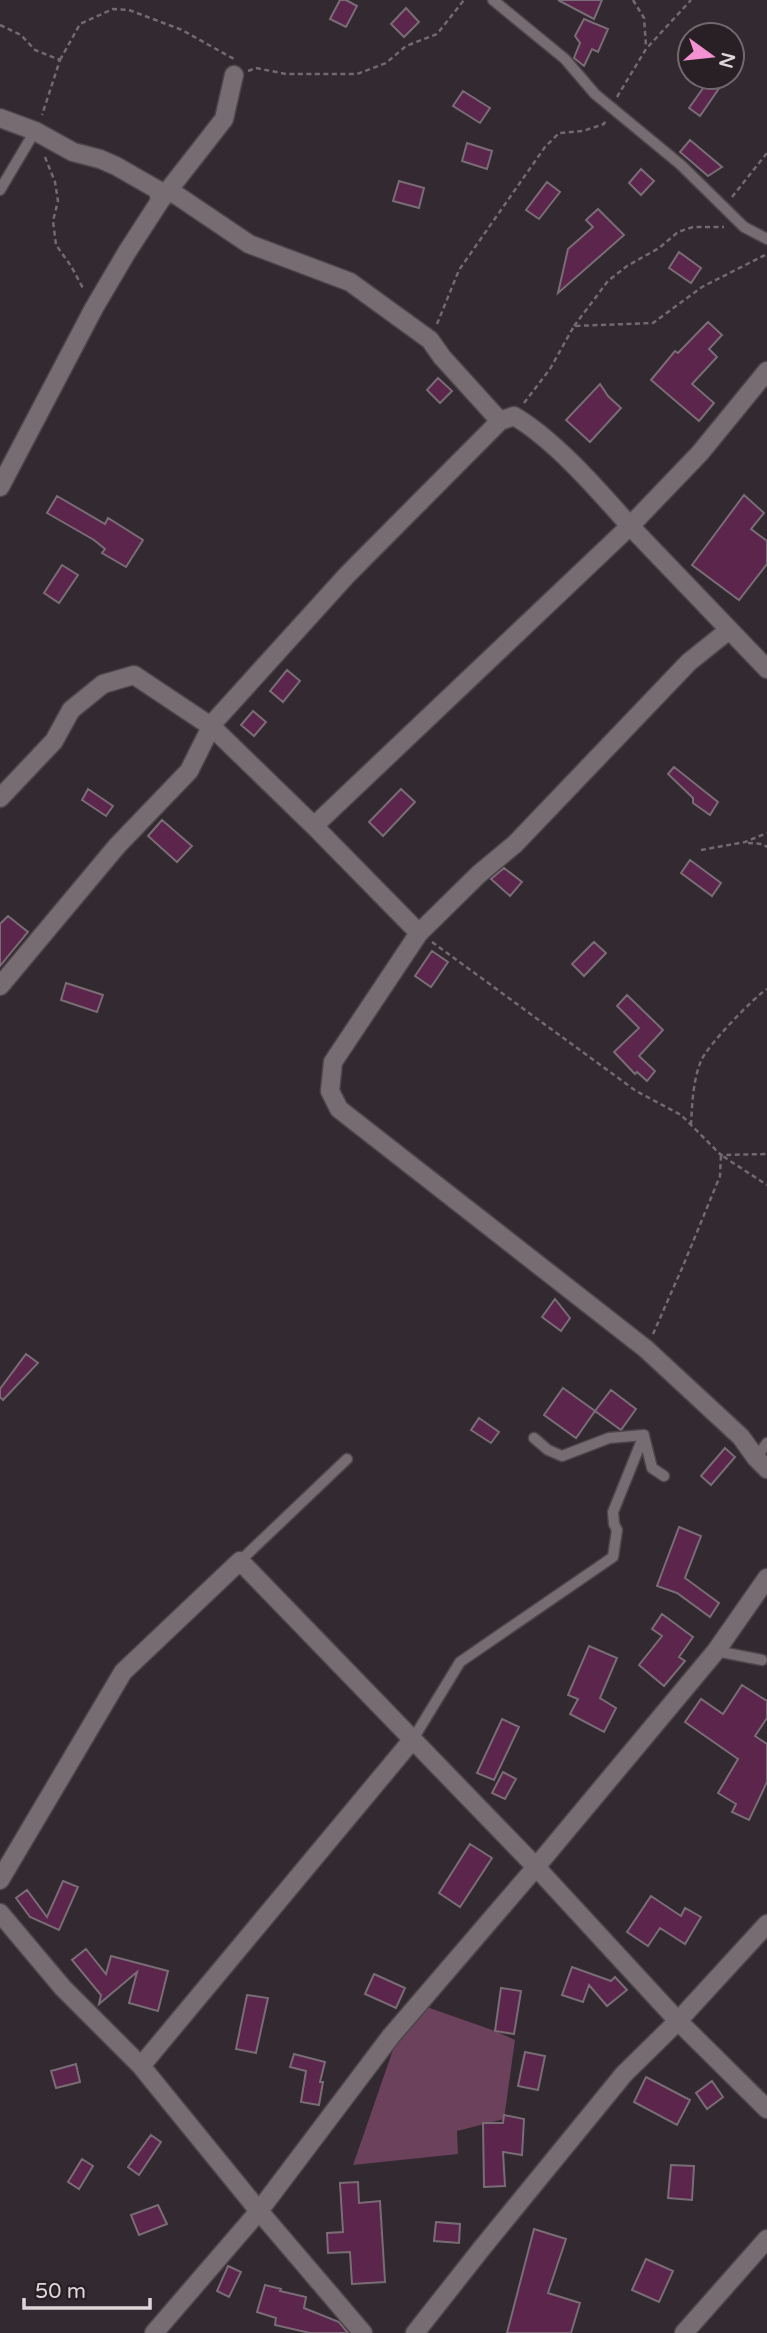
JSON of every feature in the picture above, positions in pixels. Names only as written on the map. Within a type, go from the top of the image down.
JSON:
[{"type":"street","points":[[0,487],[94,308],[165,195],[224,119],[234,75]]},
{"type":"street","points":[[0,118],[35,131],[73,152],[116,166],[249,244],[350,282],[430,340],[442,357],[507,419],[527,424],[590,481],[767,670]]},
{"type":"street","points":[[314,826],[630,526],[700,453],[767,371]]},
{"type":"street","points":[[0,986],[117,846],[189,771],[212,727],[347,575],[507,419]]},
{"type":"street","points":[[729,630],[689,662],[515,844],[479,874],[419,933],[333,1062],[330,1091],[339,1109],[646,1349],[763,1457]]},
{"type":"street","points":[[0,798],[54,741],[71,710],[103,684],[134,675],[212,727],[419,933]]},
{"type":"street","points":[[0,1880],[123,1672],[240,1561],[536,1867],[678,2021],[767,2109]]},
{"type":"street","points":[[154,2333],[259,2211],[391,2036],[716,1651],[767,1578]]},
{"type":"street","points":[[141,2066],[413,1739]]},
{"type":"street","points":[[0,1913],[63,1988],[141,2066],[363,2333]]},
{"type":"street","points":[[415,2333],[624,2074],[678,2021],[767,1924]]},
{"type":"street","points":[[684,2333],[767,2239]]},
{"type":"lane","points":[[493,0],[565,58],[595,94],[651,139],[744,228],[767,239]]},
{"type":"lane","points":[[0,190],[35,131]]},
{"type":"lane","points":[[534,1438],[548,1450],[562,1456],[609,1438],[644,1436]]},
{"type":"lane","points":[[644,1436],[652,1468],[664,1476]]},
{"type":"lane","points":[[413,1739],[460,1662],[612,1557],[617,1530],[614,1511],[644,1436]]},
{"type":"lane","points":[[240,1561],[348,1459]]},
{"type":"lane","points":[[716,1651],[762,1660]]},
{"type":"path","points":[[35,131],[60,60],[80,24],[113,9],[129,10],[182,30],[234,57],[234,75],[256,68],[286,74],[357,74],[386,63],[406,46],[438,34],[464,0]]},
{"type":"path","points":[[633,0],[644,19],[646,49]]},
{"type":"path","points":[[430,340],[459,270],[545,147],[559,133],[583,131],[604,124],[624,82],[646,49],[691,0]]},
{"type":"path","points":[[0,25],[21,35],[34,50],[60,60]]},
{"type":"path","points":[[724,206],[767,153]]},
{"type":"path","points":[[45,156],[55,182],[58,201],[53,220],[56,245],[94,308]]},
{"type":"path","points":[[507,419],[550,369],[574,326],[608,281],[659,248],[678,232],[693,227],[744,228]]},
{"type":"path","points":[[574,326],[653,323],[702,287],[767,254]]},
{"type":"path","points":[[701,850],[745,842],[767,833]]},
{"type":"path","points":[[745,842],[767,847]]},
{"type":"path","points":[[419,933],[636,1091],[681,1115],[721,1155],[767,1185]]},
{"type":"path","points":[[691,1125],[701,1059],[726,1029],[767,989]]},
{"type":"path","points":[[721,1155],[767,1154]]},
{"type":"path","points":[[646,1349],[684,1266],[720,1176],[721,1155]]},
{"type":"shaded area","points":[[427,2007],[515,2040],[504,2119],[457,2131],[458,2154],[353,2165],[395,2044]]},
{"type":"building","points":[[340,0],[357,6],[346,27],[330,19]]},
{"type":"building","points":[[558,0],[602,0],[594,19]]},
{"type":"building","points":[[406,8],[419,22],[404,37],[391,24]]},
{"type":"building","points":[[584,19],[608,29],[598,52],[592,49],[584,66],[574,58],[580,43],[575,36]]},
{"type":"building","points":[[463,91],[490,108],[480,123],[453,106]]},
{"type":"building","points":[[701,91],[717,91],[700,116],[689,108]]},
{"type":"building","points":[[690,140],[722,167],[708,176],[680,152]]},
{"type":"building","points":[[467,143],[492,151],[487,169],[462,161]]},
{"type":"building","points":[[641,169],[654,181],[641,195],[629,183]]},
{"type":"building","points":[[399,181],[424,188],[419,208],[393,201]]},
{"type":"building","points":[[547,182],[560,192],[539,219],[526,210]]},
{"type":"building","points":[[598,209],[624,235],[558,293],[568,249],[593,227],[586,220]]},
{"type":"building","points":[[679,252],[701,268],[691,283],[669,268]]},
{"type":"building","points":[[708,322],[722,335],[709,349],[717,357],[692,384],[714,403],[699,421],[651,380],[675,351],[678,353]]},
{"type":"building","points":[[438,378],[452,391],[440,403],[427,390]]},
{"type":"building","points":[[600,384],[621,408],[590,442],[566,420]]},
{"type":"building","points":[[744,495],[764,513],[751,529],[767,541],[767,564],[739,600],[692,565]]},
{"type":"building","points":[[57,496],[105,524],[108,518],[143,540],[126,567],[102,553],[105,549],[94,540],[47,513]]},
{"type":"building","points":[[62,565],[78,575],[59,603],[44,593]]},
{"type":"building","points":[[287,670],[300,681],[283,702],[270,691]]},
{"type":"building","points":[[253,711],[266,722],[254,736],[241,725]]},
{"type":"building","points":[[674,767],[718,802],[710,815],[693,803],[693,798],[668,774]]},
{"type":"building","points":[[88,789],[113,806],[106,816],[82,800]]},
{"type":"building","points":[[401,789],[415,802],[383,836],[369,822]]},
{"type":"building","points":[[162,820],[192,846],[177,862],[148,836]]},
{"type":"building","points":[[690,860],[721,883],[712,896],[681,873]]},
{"type":"building","points":[[504,868],[522,882],[510,896],[491,879]]},
{"type":"building","points":[[8,916],[28,932],[0,966],[0,924]]},
{"type":"building","points":[[594,942],[606,953],[584,976],[572,964]]},
{"type":"building","points":[[432,951],[448,962],[431,987],[415,976]]},
{"type":"building","points":[[66,983],[103,995],[97,1012],[61,1000]]},
{"type":"building","points":[[627,995],[663,1030],[639,1056],[655,1071],[647,1081],[637,1072],[635,1074],[614,1052],[639,1028],[617,1006]]},
{"type":"building","points":[[555,1299],[570,1318],[561,1331],[542,1317]]},
{"type":"building","points":[[26,1354],[38,1363],[3,1400],[0,1397],[0,1389]]},
{"type":"building","points":[[563,1388],[595,1411],[576,1438],[544,1415]]},
{"type":"building","points":[[611,1390],[636,1409],[621,1430],[595,1411]]},
{"type":"building","points":[[479,1418],[499,1432],[491,1443],[471,1430]]},
{"type":"building","points":[[725,1448],[735,1457],[711,1485],[701,1476]]},
{"type":"building","points":[[679,1527],[701,1536],[685,1578],[719,1603],[710,1617],[677,1593],[657,1586]]},
{"type":"building","points":[[662,1614],[693,1637],[679,1657],[685,1661],[664,1686],[639,1665],[662,1636],[652,1629]]},
{"type":"building","points":[[589,1646],[617,1658],[600,1698],[616,1708],[604,1732],[570,1714],[578,1699],[568,1695]]},
{"type":"building","points":[[742,1685],[767,1701],[767,1718],[755,1736],[767,1744],[767,1782],[749,1820],[732,1812],[736,1804],[718,1793],[738,1759],[685,1722],[701,1699],[723,1714]]},
{"type":"building","points":[[502,1719],[519,1727],[494,1780],[477,1773]]},
{"type":"building","points":[[503,1772],[516,1779],[505,1799],[492,1793]]},
{"type":"building","points":[[470,1844],[492,1858],[460,1907],[439,1893]]},
{"type":"building","points":[[63,1881],[78,1887],[59,1930],[30,1917],[16,1898],[27,1890],[47,1917]]},
{"type":"building","points":[[651,1896],[681,1916],[685,1908],[701,1917],[685,1944],[660,1928],[648,1946],[627,1932]]},
{"type":"building","points":[[86,1949],[106,1974],[111,1956],[168,1971],[158,2011],[129,2003],[137,1972],[99,2004],[101,1995],[72,1960]]},
{"type":"building","points":[[572,1967],[611,1981],[615,1977],[627,1990],[607,2006],[589,1985],[583,2002],[562,1995]]},
{"type":"building","points":[[374,1974],[405,1988],[396,2008],[365,1994]]},
{"type":"building","points":[[501,1988],[521,1991],[514,2034],[495,2031]]},
{"type":"building","points":[[247,1995],[268,1998],[256,2053],[236,2049]]},
{"type":"building","points":[[525,2052],[545,2056],[538,2090],[518,2086]]},
{"type":"building","points":[[294,2054],[325,2062],[320,2082],[323,2082],[319,2105],[301,2102],[306,2071],[290,2067]]},
{"type":"building","points":[[76,2064],[80,2082],[56,2088],[51,2071]]},
{"type":"building","points":[[646,2077],[690,2100],[677,2125],[634,2102]]},
{"type":"building","points":[[712,2081],[723,2097],[707,2109],[696,2093]]},
{"type":"building","points":[[504,2115],[524,2119],[522,2155],[503,2152],[505,2186],[484,2187],[483,2123],[503,2123]]},
{"type":"building","points":[[151,2135],[161,2142],[139,2175],[128,2167]]},
{"type":"building","points":[[82,2159],[93,2166],[79,2189],[68,2182]]},
{"type":"building","points":[[671,2165],[694,2166],[692,2200],[668,2198]]},
{"type":"building","points":[[358,2182],[359,2203],[380,2201],[385,2282],[352,2284],[350,2252],[328,2253],[327,2233],[343,2232],[340,2183]]},
{"type":"building","points":[[158,2205],[167,2224],[139,2235],[131,2215]]},
{"type":"building","points":[[436,2222],[460,2224],[459,2243],[434,2241]]},
{"type":"building","points":[[534,2229],[566,2239],[548,2293],[580,2303],[571,2333],[507,2333]]},
{"type":"building","points":[[646,2259],[673,2271],[659,2302],[632,2290]]},
{"type":"building","points":[[228,2266],[241,2272],[229,2297],[217,2291]]},
{"type":"building","points":[[265,2285],[306,2297],[304,2308],[339,2322],[348,2333],[310,2333],[275,2325],[276,2318],[257,2312]]}]
